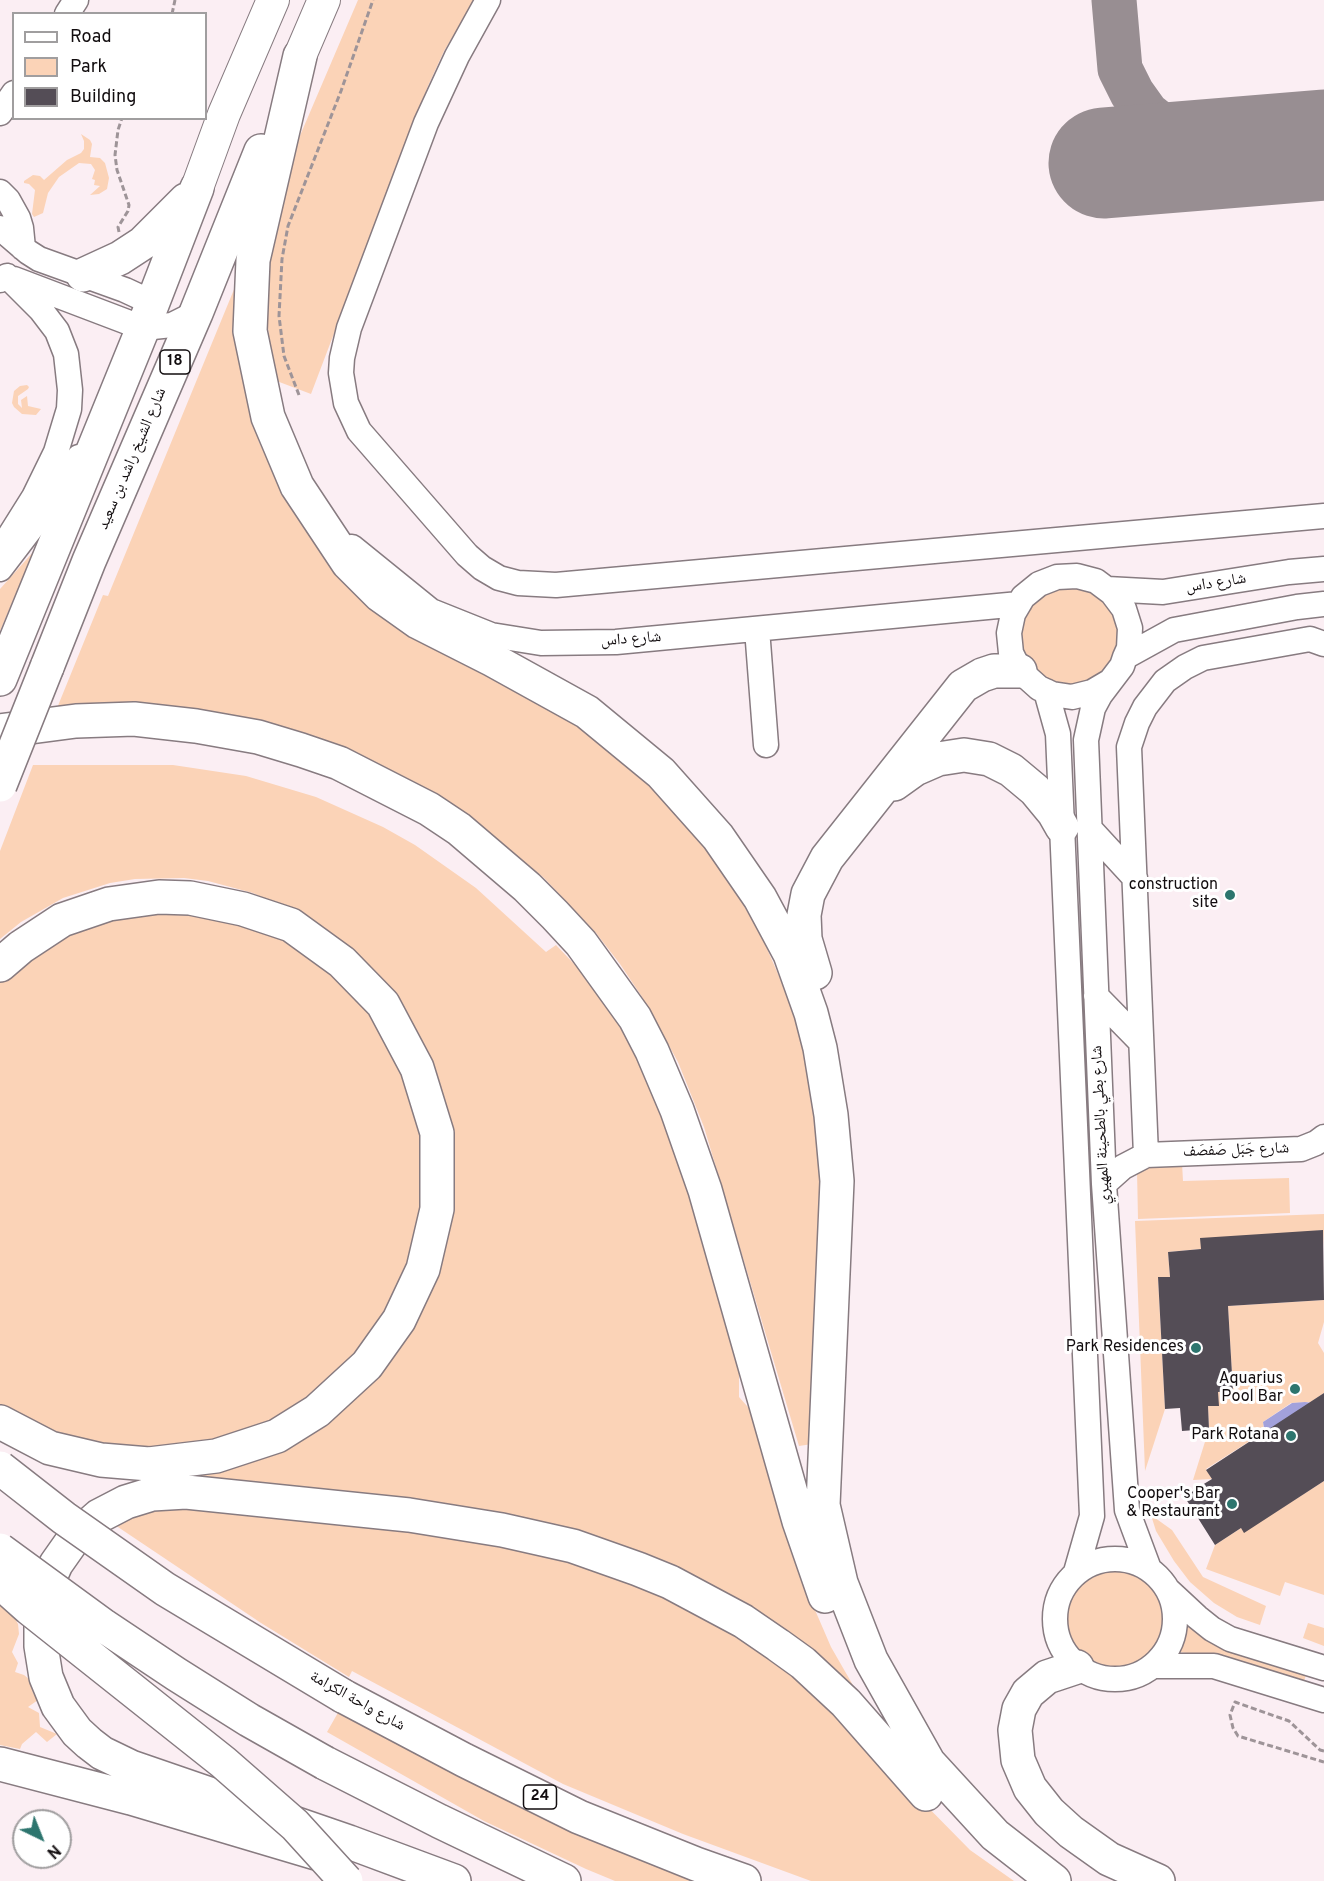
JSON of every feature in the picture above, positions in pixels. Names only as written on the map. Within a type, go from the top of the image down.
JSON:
[{"type":"highway","points":[[300,56],[253,260],[250,331],[268,417],[297,486],[348,563],[380,595],[418,622],[493,660],[586,712],[661,773],[718,837],[760,898],[790,954],[815,1031],[831,1115],[837,1181],[823,1505],[841,1583],[871,1660],[930,1766]]},
{"type":"highway","name":"شارع الشيخ راشد بن سعيد","points":[[0,785],[89,561],[196,313],[300,56]]},
{"type":"highway","points":[[83,275],[120,258],[143,243],[197,188]]},
{"type":"highway","name":"18","points":[[5,665],[113,401],[153,319],[197,188]]},
{"type":"highway","points":[[89,561],[92,525],[101,489],[163,338],[153,319]]},
{"type":"highway","points":[[834,1273],[848,1208],[845,1119],[832,1029],[804,932],[808,894],[819,870],[963,686],[994,671],[1020,671]]},
{"type":"highway","points":[[0,731],[76,721],[135,719],[248,735],[301,750],[349,768],[429,809],[459,829],[527,887],[574,936],[606,976],[635,1018],[677,1110],[705,1190],[799,1521],[824,1594],[856,1665],[887,1713],[930,1766],[995,1835],[1054,1881]]},
{"type":"highway","points":[[875,797],[927,763],[951,756],[976,756],[1000,764],[1023,779],[1075,827]]},
{"type":"highway","points":[[0,965],[21,946],[62,920],[109,904],[159,897],[190,898],[243,909],[291,925],[342,962],[383,1004],[417,1068],[437,1133],[437,1209],[423,1269],[399,1320],[367,1365],[317,1411],[277,1436],[216,1456],[149,1464],[101,1460],[50,1448],[0,1422]]},
{"type":"highway","name":"شارع واحة الكرامة","points":[[0,1468],[64,1518],[165,1589],[343,1696],[579,1817],[744,1881]]},
{"type":"highway","points":[[454,1881],[349,1842],[140,1771],[89,1743],[66,1720],[58,1706],[46,1677],[41,1646],[41,1613],[49,1580],[56,1564],[75,1537],[99,1516],[126,1502],[152,1494],[186,1492],[409,1515],[464,1523],[540,1538],[606,1557],[670,1582],[707,1601],[778,1644],[803,1663],[846,1703],[931,1800],[962,1830],[1000,1859],[1038,1881]]},
{"type":"highway","points":[[0,1550],[104,1626],[249,1720],[324,1763],[564,1881]]},
{"type":"highway","points":[[0,1582],[29,1608],[223,1762],[295,1825],[346,1881]]},
{"type":"highway","points":[[1077,1667],[1047,1677],[1028,1693],[1019,1709],[1015,1730],[1018,1760],[1030,1788],[1049,1812],[1071,1832],[1109,1859],[1158,1881]]},
{"type":"highway","points":[[0,1764],[130,1798],[410,1881]]},
{"type":"main road","name":"18","points":[[197,188],[224,114],[273,0]]},
{"type":"main road","name":"شارع الشيخ راشد بن سعيد","points":[[300,56],[324,0]]},
{"type":"street","points":[[488,0],[457,56],[426,123],[349,328],[341,373],[346,403],[359,431],[467,555],[482,568],[499,578],[518,583],[556,585],[1324,516]]},
{"type":"street","points":[[0,113],[12,96]]},
{"type":"street","points":[[0,192],[18,218],[9,240],[39,259],[125,290],[153,319]]},
{"type":"street","points":[[2,277],[153,319],[181,322],[196,313]]},
{"type":"street","points":[[0,551],[34,497],[56,452],[69,409],[70,390],[66,354],[57,331],[41,310],[2,277]]},
{"type":"street","points":[[0,569],[39,518],[113,401]]},
{"type":"street","name":"شارع داس","points":[[297,486],[356,552],[410,595],[431,611],[491,635],[541,643],[616,642],[1019,604]]},
{"type":"street","name":"شارع داس","points":[[1107,589],[1164,592],[1289,572],[1324,569]]},
{"type":"street","points":[[1077,576],[1096,581],[1107,589],[1124,609],[1130,628],[1129,648],[1122,666],[1109,682],[1092,692],[1072,697],[1052,694],[1034,686],[1020,671],[1011,653],[1009,633],[1013,614],[1023,597],[1039,584],[1057,577],[1077,576]]},
{"type":"street","points":[[1125,657],[1174,630],[1324,604]]},
{"type":"street","points":[[1288,643],[1292,608]]},
{"type":"street","points":[[1292,608],[1324,644]]},
{"type":"street","points":[[758,628],[766,745]]},
{"type":"street","points":[[1146,1155],[1129,747],[1137,723],[1160,686],[1185,667],[1203,658],[1310,639],[1324,644]]},
{"type":"street","name":"شارع بطي بالطحينة المهيري","points":[[1076,1572],[1092,1516],[1075,827],[1087,730],[1093,708],[1109,682]]},
{"type":"street","name":"شارع بطي بالطحينة المهيري","points":[[1046,691],[1058,734],[1075,827],[1096,996],[1104,1184],[1127,1510],[1149,1569]]},
{"type":"street","points":[[1075,827],[1111,834],[1132,825]]},
{"type":"street","points":[[1075,827],[1135,878]]},
{"type":"street","points":[[1096,996],[1121,997],[1139,990]]},
{"type":"street","points":[[1096,996],[1141,1042]]},
{"type":"street","name":"شارع جَبَل صَفصَف","points":[[1104,1184],[1123,1167],[1146,1155],[1321,1147]]},
{"type":"street","points":[[1169,1591],[1175,1611],[1174,1631],[1167,1650],[1153,1666],[1136,1676],[1115,1680],[1095,1677],[1077,1667],[1065,1654],[1057,1638],[1054,1620],[1057,1602],[1064,1586],[1076,1572],[1089,1564],[1104,1559],[1120,1558],[1149,1569],[1161,1579],[1169,1591],[1205,1623],[1230,1638],[1324,1668]]},
{"type":"street","points":[[1153,1666],[1215,1666],[1324,1700]]},
{"type":"path","points":[[299,395],[284,356],[279,316],[282,260],[288,226],[341,91],[373,0]]},
{"type":"path","points":[[121,120],[115,155],[119,177],[129,205],[128,211],[118,226],[121,236]]},
{"type":"path","points":[[1324,1751],[1320,1750],[1289,1721],[1235,1702],[1230,1715],[1233,1728],[1238,1736],[1324,1762]]},
{"type":"green space","points":[[358,0],[475,0],[444,51],[428,86],[311,394],[274,380],[268,328],[266,256],[293,152]]},
{"type":"green space","points":[[81,134],[92,144],[90,157],[100,158],[105,163],[109,178],[107,189],[99,194],[90,195],[100,186],[94,185],[95,180],[92,179],[95,170],[91,164],[79,163],[59,177],[48,193],[43,213],[34,217],[32,214],[35,190],[24,181],[33,175],[40,176],[44,180],[67,160],[81,153],[84,149],[84,141]]},
{"type":"green space","points":[[235,287],[244,386],[259,442],[295,515],[335,569],[397,626],[434,649],[552,709],[608,748],[679,810],[723,870],[761,935],[792,1006],[805,1043],[824,1155],[812,1444],[799,1446],[704,1127],[678,1062],[642,997],[620,964],[596,933],[544,878],[488,832],[388,772],[55,713],[103,595],[108,596]]},
{"type":"green space","points":[[27,385],[28,389],[18,396],[18,404],[22,408],[21,400],[27,396],[28,406],[41,409],[36,415],[22,414],[12,403],[14,391],[20,386]]},
{"type":"green space","points":[[34,551],[0,631],[0,589]]},
{"type":"green space","points":[[1070,586],[1098,594],[1112,608],[1120,636],[1112,664],[1098,678],[1070,686],[1042,678],[1028,664],[1020,636],[1028,608],[1042,594]]},
{"type":"green space","points":[[33,765],[173,765],[246,776],[316,797],[383,827],[415,845],[476,888],[546,952],[556,945],[578,968],[617,1020],[663,1106],[745,1377],[739,1375],[739,1397],[755,1415],[812,1603],[831,1647],[854,1687],[794,1640],[705,1584],[184,1478],[230,1468],[407,1333],[439,1096],[296,913],[253,893],[208,881],[184,878],[135,879],[110,883],[63,898],[21,922],[0,939],[0,851]]},
{"type":"green space","points":[[190,911],[277,934],[316,959],[366,1008],[404,1074],[419,1125],[423,1151],[422,1201],[413,1251],[394,1298],[354,1357],[319,1390],[280,1416],[256,1427],[205,1443],[153,1449],[102,1445],[53,1433],[0,1405],[0,981],[52,941],[120,916]]},
{"type":"green space","points":[[1182,1163],[1183,1181],[1289,1178],[1290,1213],[1138,1219],[1137,1171],[1145,1165]]},
{"type":"green space","points":[[1324,1214],[1324,1246],[1323,1230],[1168,1252],[1170,1277],[1158,1278],[1165,1409],[1145,1471],[1135,1221]]},
{"type":"green space","points":[[1324,1300],[1324,1322],[1318,1343],[1324,1353],[1324,1393],[1311,1402],[1291,1403],[1263,1422],[1264,1432],[1206,1469],[1212,1479],[1193,1480],[1209,1429],[1208,1406],[1218,1406],[1218,1392],[1233,1391],[1228,1306]]},
{"type":"green space","points":[[1324,1481],[1324,1595],[1285,1582],[1280,1596],[1206,1569],[1215,1545],[1241,1528],[1244,1532]]},
{"type":"green space","points":[[157,1502],[504,1542],[654,1587],[793,1670],[970,1850],[1014,1881],[811,1881],[683,1834],[563,1784],[352,1671],[349,1677],[261,1623],[109,1521]]},
{"type":"green space","points":[[1151,1515],[1172,1530],[1203,1577],[1266,1606],[1260,1625],[1237,1617],[1214,1603],[1190,1582],[1156,1531]]},
{"type":"green space","points":[[1115,1567],[1135,1571],[1152,1583],[1164,1600],[1168,1620],[1164,1640],[1152,1657],[1135,1669],[1115,1673],[1095,1669],[1078,1657],[1066,1640],[1062,1620],[1066,1600],[1078,1583],[1095,1571]]},
{"type":"green space","points":[[0,1605],[14,1617],[18,1624],[19,1634],[12,1652],[18,1663],[15,1672],[29,1679],[33,1693],[38,1700],[28,1707],[39,1713],[40,1727],[57,1734],[47,1742],[36,1732],[22,1744],[20,1749],[0,1745]]},
{"type":"green space","points":[[1308,1623],[1324,1628],[1324,1646],[1303,1638]]},
{"type":"green space","points":[[1189,1625],[1307,1672],[1303,1684],[1213,1656],[1178,1652]]},
{"type":"green space","points":[[348,1695],[735,1881],[615,1881],[484,1821],[327,1732]]},
{"type":"water","points":[[1292,1403],[1313,1403],[1265,1434],[1263,1422]]},
{"type":"building","name":"Park Residences","points":[[1323,1230],[1324,1300],[1228,1306],[1233,1391],[1218,1392],[1219,1406],[1208,1406],[1209,1429],[1182,1431],[1180,1408],[1165,1409],[1158,1277],[1170,1277],[1168,1252],[1201,1249],[1200,1238]]},
{"type":"building","name":"Park Rotana","points":[[1324,1393],[1324,1481],[1244,1533],[1241,1528],[1215,1545],[1184,1496],[1212,1479],[1206,1470]]},
{"type":"taxiway","points":[[1114,0],[1120,69],[1132,93],[1147,114],[1166,129],[1188,139],[1236,153]]},
{"type":"runway","points":[[1104,163],[1324,145]]},
{"type":"place","name":"construction site","points":[[1230,895]]},
{"type":"place","name":"Park Residences","points":[[1196,1348]]},
{"type":"place","name":"Aquarius Pool Bar","points":[[1295,1389]]},
{"type":"place","name":"Park Rotana","points":[[1291,1436]]},
{"type":"place","name":"Cooper's Bar & Restaurant","points":[[1232,1504]]}]
